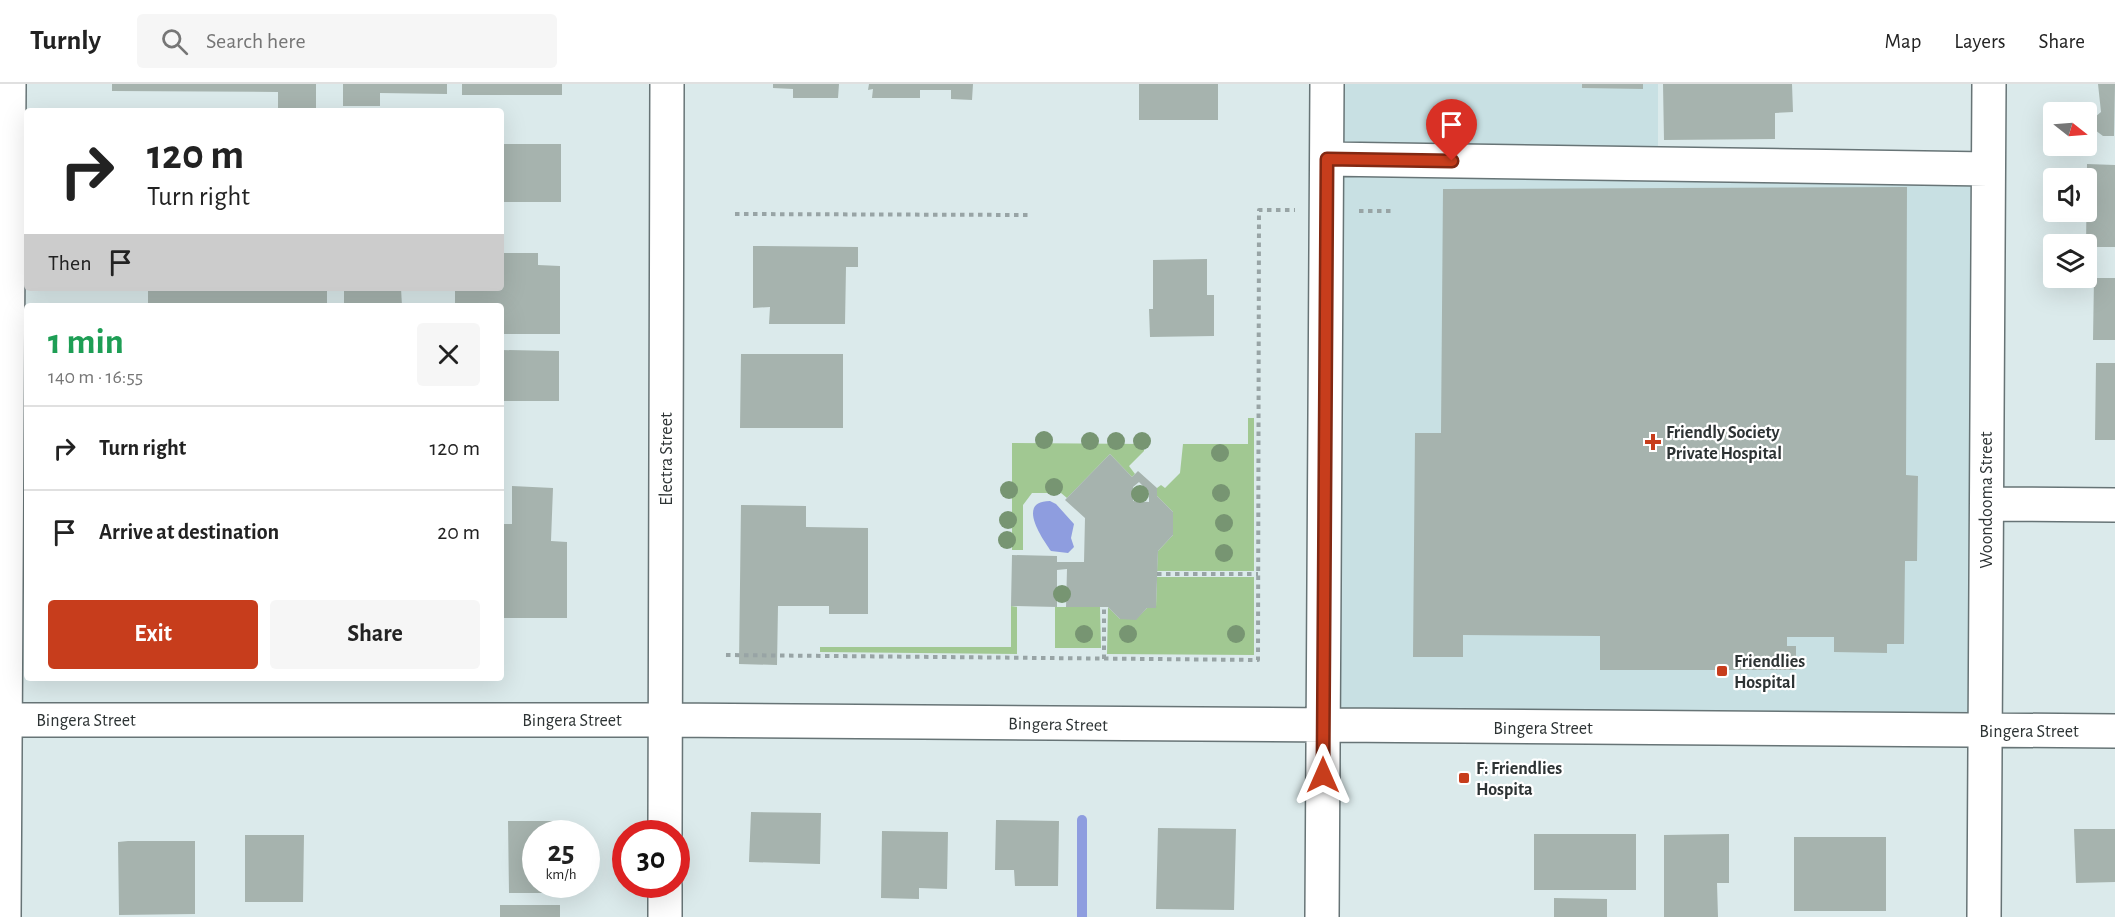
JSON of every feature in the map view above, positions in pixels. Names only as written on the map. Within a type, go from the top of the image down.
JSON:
[{"type":"street","points":[[4,917],[3,720],[9,84]]},
{"type":"street","name":"Electra Street","points":[[665,820],[667,84]]},
{"type":"street","points":[[1322,917],[1327,84]]},
{"type":"street","name":"Woondooma Street","points":[[1984,917],[1989,84]]},
{"type":"street","points":[[1327,159],[1988,169]]},
{"type":"street","points":[[1987,504],[2115,505]]},
{"type":"street","name":"Bingera Street","points":[[3,720],[666,720],[1323,727],[2115,731]]},
{"type":"street","points":[[665,898],[665,917]]},
{"type":"path","points":[[726,655],[1258,660],[1259,210],[1295,210]]},
{"type":"path","points":[[1356,211],[1394,211]]},
{"type":"path","points":[[735,214],[1030,215]]},
{"type":"path","points":[[1157,574],[1258,574]]},
{"type":"path","points":[[1104,607],[1104,659]]},
{"type":"shaded area","name":"Friendly Society Private Hospital","points":[[1324,84],[1658,84],[1658,148],[1987,152],[1981,733],[1319,732]]},
{"type":"green space","points":[[1248,418],[1254,418],[1254,571],[1157,571],[1158,551],[1173,535],[1173,512],[1157,496],[1157,488],[1161,485],[1165,488],[1180,473],[1183,444],[1248,444]]},
{"type":"green space","points":[[1012,443],[1144,444],[1144,451],[1129,466],[1135,474],[1132,477],[1110,454],[1067,498],[1061,493],[1032,493],[1023,505],[1023,550],[1012,550]]},
{"type":"green space","points":[[1157,577],[1254,577],[1254,655],[1107,654],[1108,607],[1120,619],[1136,619],[1147,608],[1156,607]]},
{"type":"green space","points":[[1011,606],[1017,607],[1017,654],[820,652],[820,647],[1011,647]]},
{"type":"green space","points":[[1055,607],[1100,607],[1101,648],[1055,648]]},
{"type":"water","points":[[1050,501],[1056,504],[1074,524],[1071,538],[1074,547],[1068,553],[1051,551],[1034,521],[1035,507],[1040,503]]},
{"type":"building","points":[[112,84],[316,84],[316,108],[278,108],[278,92],[112,91]]},
{"type":"building","points":[[343,84],[447,84],[447,94],[380,93],[380,106],[343,106]]},
{"type":"building","points":[[462,84],[562,84],[562,95],[462,95]]},
{"type":"building","points":[[773,84],[839,84],[838,98],[793,98],[793,89],[773,88]]},
{"type":"building","points":[[869,84],[973,84],[972,100],[951,99],[951,90],[920,90],[920,98],[872,98],[873,89],[868,90]]},
{"type":"building","points":[[1139,84],[1218,84],[1218,120],[1139,120]]},
{"type":"building","points":[[1582,84],[1643,84],[1643,89],[1582,88]]},
{"type":"building","points":[[1663,84],[1792,84],[1793,112],[1775,113],[1775,139],[1664,140]]},
{"type":"building","points":[[2098,84],[2115,84],[2114,136],[2103,136],[2097,132],[2097,115],[2101,112]]},
{"type":"building","points":[[504,144],[561,144],[561,202],[504,202]]},
{"type":"building","points":[[2087,164],[2115,165],[2115,247],[2097,247],[2097,234],[2086,234],[2086,222],[2097,222],[2097,168],[2087,168]]},
{"type":"building","points":[[1907,187],[1906,475],[1918,476],[1917,561],[1905,561],[1904,644],[1887,644],[1887,653],[1834,652],[1834,637],[1787,637],[1787,646],[1796,646],[1796,670],[1600,670],[1600,636],[1463,635],[1463,657],[1413,657],[1415,433],[1441,433],[1443,189]]},
{"type":"building","points":[[753,246],[858,247],[858,267],[846,267],[845,324],[769,324],[770,307],[753,308]]},
{"type":"building","points":[[504,253],[538,253],[538,265],[560,266],[560,334],[504,334],[504,303],[455,303],[455,291],[504,291]]},
{"type":"building","points":[[1207,259],[1207,295],[1214,295],[1214,336],[1150,337],[1149,309],[1153,309],[1153,260]]},
{"type":"building","points":[[2097,278],[2115,278],[2115,340],[2093,340],[2094,288],[2097,288]]},
{"type":"building","points":[[148,291],[327,291],[327,303],[148,303]]},
{"type":"building","points":[[344,291],[401,291],[402,303],[344,303]]},
{"type":"building","points":[[504,350],[559,351],[559,401],[504,401]]},
{"type":"building","points":[[741,354],[843,354],[843,428],[740,428]]},
{"type":"building","points":[[2096,363],[2115,363],[2115,440],[2095,440]]},
{"type":"building","points":[[1110,454],[1132,477],[1138,471],[1157,488],[1157,496],[1173,512],[1173,535],[1158,551],[1156,608],[1147,608],[1136,620],[1120,619],[1108,607],[1066,607],[1067,569],[1057,570],[1057,607],[1011,606],[1012,555],[1057,556],[1057,562],[1084,562],[1085,518],[1065,500]],"holes":[[[1139,482],[1149,492],[1149,502],[1133,501],[1133,487]]]},
{"type":"building","points":[[512,486],[553,488],[551,541],[567,542],[567,618],[504,618],[504,524],[512,524]]},
{"type":"building","points":[[741,505],[806,506],[806,527],[868,528],[868,614],[829,614],[829,606],[778,606],[777,665],[739,664]]},
{"type":"building","points":[[751,812],[821,813],[820,864],[749,862]]},
{"type":"building","points":[[996,820],[1059,821],[1058,886],[1015,886],[1014,870],[995,870]]},
{"type":"building","points":[[508,821],[522,821],[522,893],[509,893]]},
{"type":"building","points":[[1158,828],[1236,829],[1234,910],[1156,909]]},
{"type":"building","points":[[2074,829],[2115,829],[2115,882],[2076,883]]},
{"type":"building","points":[[882,831],[948,832],[947,889],[919,888],[919,899],[881,898]]},
{"type":"building","points":[[1534,834],[1636,834],[1636,890],[1534,890]]},
{"type":"building","points":[[1729,834],[1729,883],[1717,883],[1718,917],[1664,917],[1664,835]]},
{"type":"building","points":[[245,835],[304,835],[303,902],[245,902]]},
{"type":"building","points":[[1794,837],[1886,837],[1886,911],[1794,911]]},
{"type":"building","points":[[195,841],[195,914],[119,915],[118,842]]},
{"type":"building","points":[[1554,898],[1607,899],[1607,917],[1554,917]]},
{"type":"building","points":[[500,905],[560,905],[560,917],[500,917]]},
{"type":"waterway","points":[[1082,820],[1082,917]]},
{"type":"place","name":"Friendly Society Private Hospital","points":[[1653,442]]},
{"type":"place","name":"Friendlies Hospital","points":[[1722,671]]},
{"type":"place","name":"F: Friendlies Hospita","points":[[1464,778]]},
{"type":"route","points":[[1323,775],[1327,159],[1452,161]]}]
